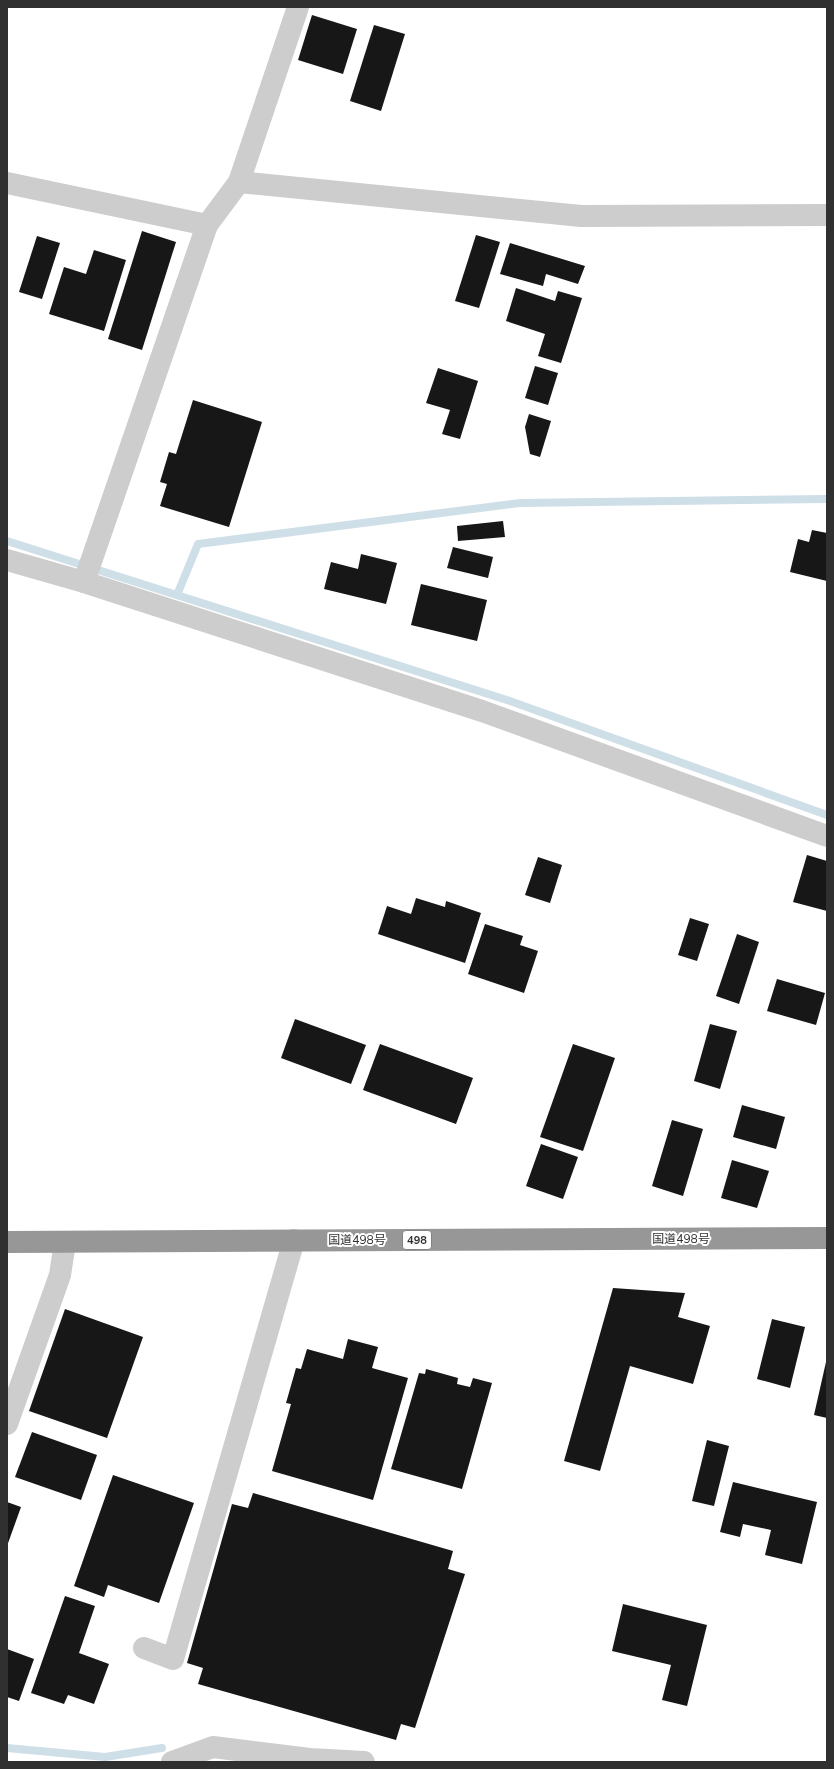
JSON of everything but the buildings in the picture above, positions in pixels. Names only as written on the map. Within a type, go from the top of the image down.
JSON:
[{"type":"highway","name":"国道498号","points":[[7,1242],[827,1238]]},
{"type":"street","points":[[84,582],[207,225],[239,182],[298,7]]},
{"type":"street","points":[[239,182],[581,216],[827,215]]},
{"type":"street","points":[[7,183],[207,225]]},
{"type":"street","points":[[7,560],[84,582],[482,711],[827,836]]},
{"type":"street","points":[[144,1648],[173,1659],[294,1240]]},
{"type":"street","points":[[7,1424],[60,1275],[65,1242]]},
{"type":"street","points":[[172,1762],[213,1747],[310,1759],[364,1762]]},
{"type":"waterway","points":[[177,595],[198,544],[520,503],[827,499]]},
{"type":"waterway","points":[[7,541],[507,700],[827,815]]},
{"type":"waterway","points":[[7,1748],[105,1757],[162,1748]]}]
